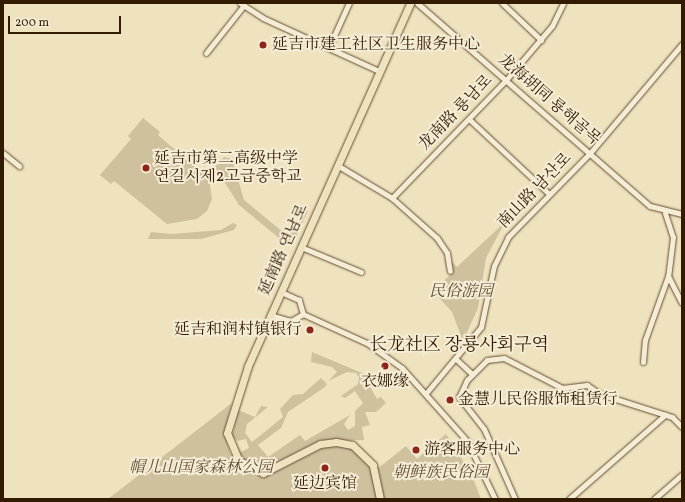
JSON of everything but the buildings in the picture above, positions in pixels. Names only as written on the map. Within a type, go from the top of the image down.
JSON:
[{"type":"main road","name":"延南路 연남로","points":[[380,499],[373,466],[361,452],[347,444],[320,444],[263,473],[246,466],[234,454],[228,440],[228,424],[235,400],[270,315],[410,3]]},
{"type":"street","points":[[329,47],[349,3]]},
{"type":"street","name":"龙海胡同 룡해골목","points":[[417,3],[650,206],[665,213]]},
{"type":"street","points":[[502,3],[541,40]]},
{"type":"street","name":"龙南路 룡남로","points":[[392,198],[470,120],[506,80],[541,40],[563,3]]},
{"type":"street","points":[[206,53],[242,4],[379,71]]},
{"type":"street","name":"南山路 남산로","points":[[427,392],[457,360],[482,323],[498,253],[516,226],[590,153],[682,44]]},
{"type":"street","points":[[470,120],[549,194]]},
{"type":"street","points":[[3,153],[19,166]]},
{"type":"street","points":[[337,165],[392,198],[437,238],[446,253],[450,271]]},
{"type":"street","points":[[672,227],[665,213],[680,213]]},
{"type":"street","points":[[643,362],[645,340],[668,276],[672,219],[680,213]]},
{"type":"street","points":[[301,247],[361,272]]},
{"type":"street","points":[[668,276],[682,303]]},
{"type":"street","points":[[281,292],[299,300],[303,314],[379,351],[427,392],[471,446],[494,499]]},
{"type":"street","points":[[270,315],[291,321],[303,314]]},
{"type":"street","points":[[515,499],[484,429],[459,397],[462,386],[487,360],[504,358],[562,388],[587,386],[600,394],[665,415],[682,426]]},
{"type":"street","points":[[457,360],[472,374]]},
{"type":"street","points":[[569,499],[665,415]]},
{"type":"street","points":[[654,499],[682,475]]},
{"type":"green space","points":[[143,118],[160,132],[158,135],[209,179],[212,199],[207,211],[197,219],[167,224],[114,181],[111,184],[100,175],[131,139],[128,136]]},
{"type":"green space","points":[[224,157],[232,159],[244,200],[289,237],[304,211],[308,211],[294,241],[285,243],[239,205],[215,167]]},
{"type":"green space","name":"民俗游园","points":[[505,222],[486,258],[478,308],[463,341],[452,312],[433,291],[452,273],[451,261],[457,267]]},
{"type":"green space","points":[[233,223],[237,225],[234,230],[201,239],[148,239],[151,232],[172,234],[221,230]]},
{"type":"green space","points":[[312,352],[362,373],[377,399],[381,397],[386,403],[376,412],[365,412],[370,425],[362,427],[364,440],[320,441],[264,469],[241,461],[233,440],[241,452],[249,448],[246,439],[238,441],[232,437],[238,410],[255,417],[261,406],[268,407],[247,424],[245,433],[252,442],[283,417],[280,409],[293,395],[303,394],[321,378],[327,384],[325,387],[288,412],[281,428],[258,445],[268,457],[300,435],[305,441],[350,415],[344,424],[348,430],[355,426],[355,411],[363,403],[355,391],[345,398],[341,396],[358,384],[359,377],[356,373],[347,372],[328,381],[337,372],[332,367],[311,362]]},
{"type":"green space","name":"帽儿山国家森林公园","points":[[232,403],[224,433],[230,453],[240,466],[268,473],[330,444],[355,448],[369,463],[378,499],[108,499]]},
{"type":"green space","name":"朝鲜族民俗园","points":[[446,434],[471,473],[481,499],[384,499],[376,470],[406,446],[417,459]]},
{"type":"place","name":"延吉市建工社区卫生服务中心","points":[[263,45]]},
{"type":"place","name":"延吉市第二高级中学 연길시제2고급중학교","points":[[146,168]]},
{"type":"place","name":"延吉和润村镇银行","points":[[310,330]]},
{"type":"place","name":"衣娜缘","points":[[385,366]]},
{"type":"place","name":"金慧儿民俗服饰租赁行","points":[[450,400]]},
{"type":"place","name":"游客服务中心","points":[[416,450]]},
{"type":"place","name":"延边宾馆","points":[[325,468]]},
{"type":"district","name":"长龙社区 장룡사회구역","points":[[459,346]]}]
